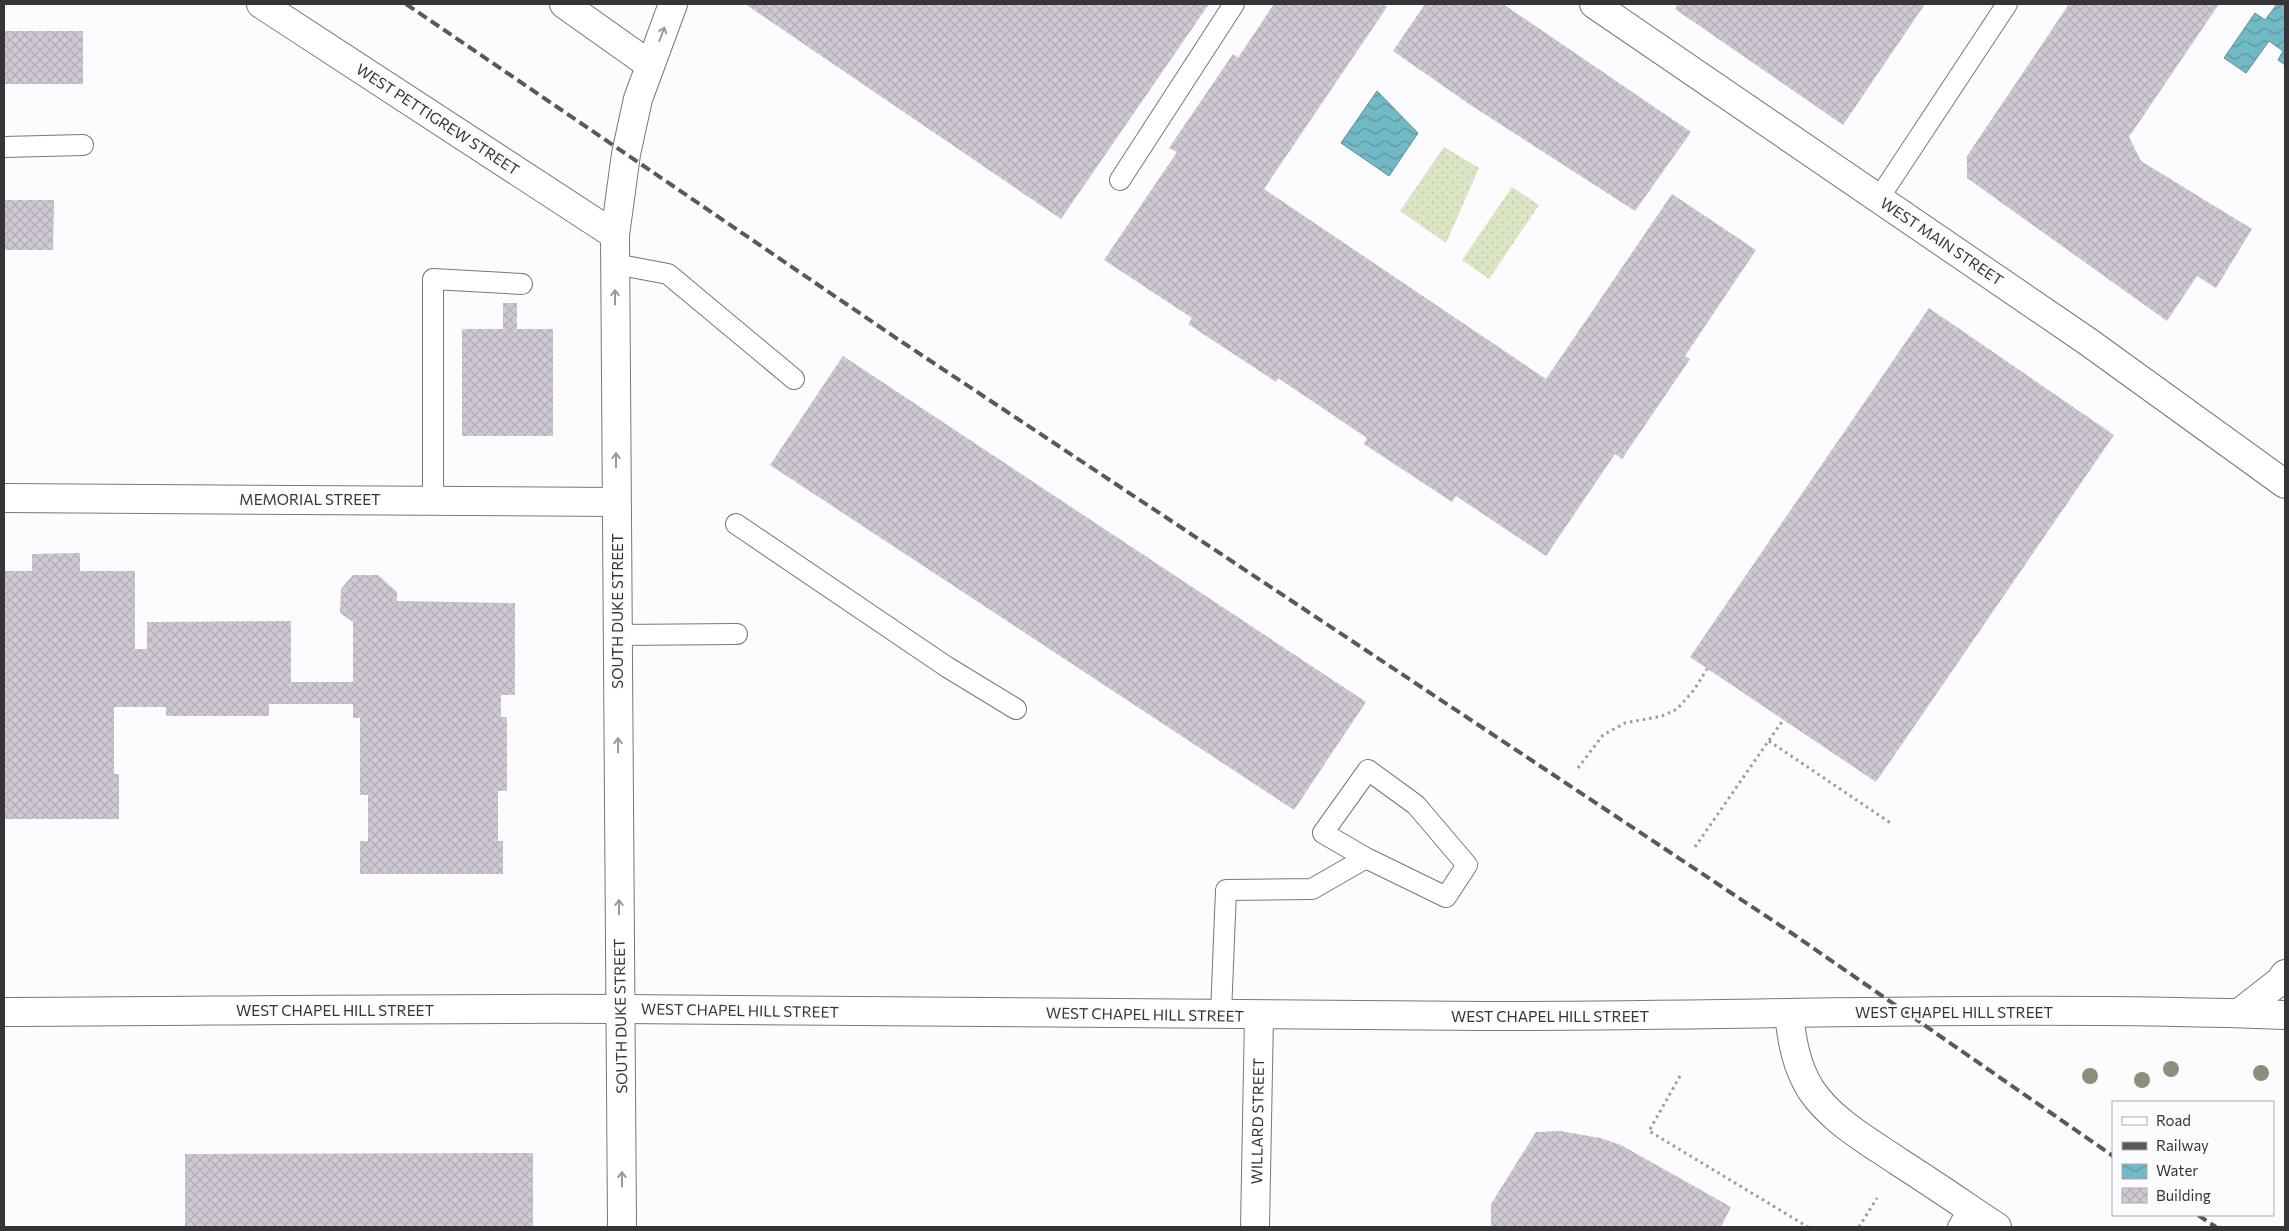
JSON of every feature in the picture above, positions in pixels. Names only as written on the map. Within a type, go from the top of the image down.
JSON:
[{"type":"main road","name":"WEST PETTIGREW STREET","points":[[261,4],[615,235]]},
{"type":"main road","points":[[564,4],[650,65]]},
{"type":"main road","name":"SOUTH DUKE STREET","points":[[622,1227],[615,235],[626,154],[638,99],[673,4]]},
{"type":"main road","name":"WEST MAIN STREET","points":[[1594,4],[2087,341],[2284,480]]},
{"type":"main road","name":"MEMORIAL STREET","points":[[4,498],[616,502]]},
{"type":"main road","points":[[2239,1013],[2280,981],[2285,974]]},
{"type":"main road","name":"WEST CHAPEL HILL STREET","points":[[4,1012],[620,1009],[1221,1014],[1259,1016],[2239,1013],[2285,1015]]},
{"type":"main road","points":[[1789,1014],[1798,1066],[1811,1089],[1827,1110],[1964,1218],[1997,1227]]},
{"type":"main road","name":"WILLARD STREET","points":[[1256,1227],[1259,1016]]},
{"type":"lane","points":[[1120,180],[1234,4]]},
{"type":"lane","points":[[1878,198],[2007,4]]},
{"type":"lane","points":[[4,147],[83,146]]},
{"type":"lane","points":[[615,264],[668,274],[794,379]]},
{"type":"lane","points":[[433,500],[433,279],[522,284]]},
{"type":"lane","points":[[736,524],[931,656],[1016,709]]},
{"type":"lane","points":[[617,636],[737,634]]},
{"type":"lane","points":[[1368,770],[1416,805],[1467,865],[1446,897],[1366,858],[1323,832],[1368,770]]},
{"type":"lane","points":[[1221,1014],[1226,890],[1312,889],[1366,858]]},
{"type":"path","points":[[1578,768],[1603,735],[1624,723],[1662,716],[1677,709],[1694,690],[1707,669]]},
{"type":"path","points":[[1695,847],[1783,720]]},
{"type":"path","points":[[1769,741],[1892,824]]},
{"type":"path","points":[[1680,1076],[1649,1131],[1808,1227]]},
{"type":"path","points":[[1859,1227],[1877,1198]]},
{"type":"green space","points":[[1444,147],[1479,168],[1446,243],[1400,211]]},
{"type":"green space","points":[[1512,187],[1539,205],[1489,279],[1462,260]]},
{"type":"water","points":[[2277,4],[2285,4],[2285,65],[2278,60],[2283,51],[2269,41],[2246,73],[2224,58],[2255,13],[2265,20]]},
{"type":"water","points":[[1377,91],[1418,133],[1389,176],[1341,143]]},
{"type":"building","points":[[745,4],[1209,4],[1061,219]]},
{"type":"building","points":[[1274,4],[1383,4],[1387,7],[1264,189],[1546,379],[1672,194],[1756,250],[1685,356],[1690,359],[1622,459],[1615,454],[1546,556],[1456,496],[1452,502],[1364,444],[1367,438],[1278,378],[1276,382],[1188,324],[1192,318],[1104,260],[1177,152],[1169,148],[1233,54],[1238,58]]},
{"type":"building","points":[[1425,4],[1503,4],[1691,132],[1635,211],[1469,104],[1393,51]]},
{"type":"building","points":[[1678,4],[1925,4],[1843,125],[1675,9]]},
{"type":"building","points":[[2069,4],[2219,4],[2129,137],[2141,161],[2252,229],[2216,288],[2197,276],[2167,321],[1967,178],[1967,156]]},
{"type":"building","points":[[4,31],[83,31],[83,84],[4,84]]},
{"type":"building","points":[[4,200],[54,200],[53,250],[4,250]]},
{"type":"building","points":[[503,303],[517,303],[517,329],[553,329],[553,436],[462,436],[462,329],[503,329]]},
{"type":"building","points":[[1929,308],[2114,435],[1876,782],[1690,657]]},
{"type":"building","points":[[843,356],[1366,702],[1294,810],[770,465]]},
{"type":"building","points":[[80,553],[80,571],[135,571],[135,649],[147,649],[147,622],[291,621],[291,682],[353,682],[353,622],[340,613],[341,589],[353,575],[378,575],[397,592],[397,601],[515,603],[515,695],[501,695],[501,717],[507,717],[507,791],[498,791],[498,841],[503,841],[503,874],[360,874],[360,841],[368,841],[368,795],[360,795],[360,718],[353,718],[353,704],[269,704],[269,716],[166,716],[166,707],[114,707],[114,774],[119,774],[119,819],[4,819],[4,571],[32,571],[32,554]]},
{"type":"building","points":[[1560,1131],[1600,1138],[1621,1145],[1731,1207],[1721,1227],[1491,1227],[1491,1204],[1536,1132]]},
{"type":"building","points":[[533,1153],[533,1227],[185,1227],[185,1154]]},
{"type":"railway","points":[[406,4],[902,342],[1790,932],[2112,1155]]},
{"type":"railway","points":[[2200,1216],[2216,1227]]}]
